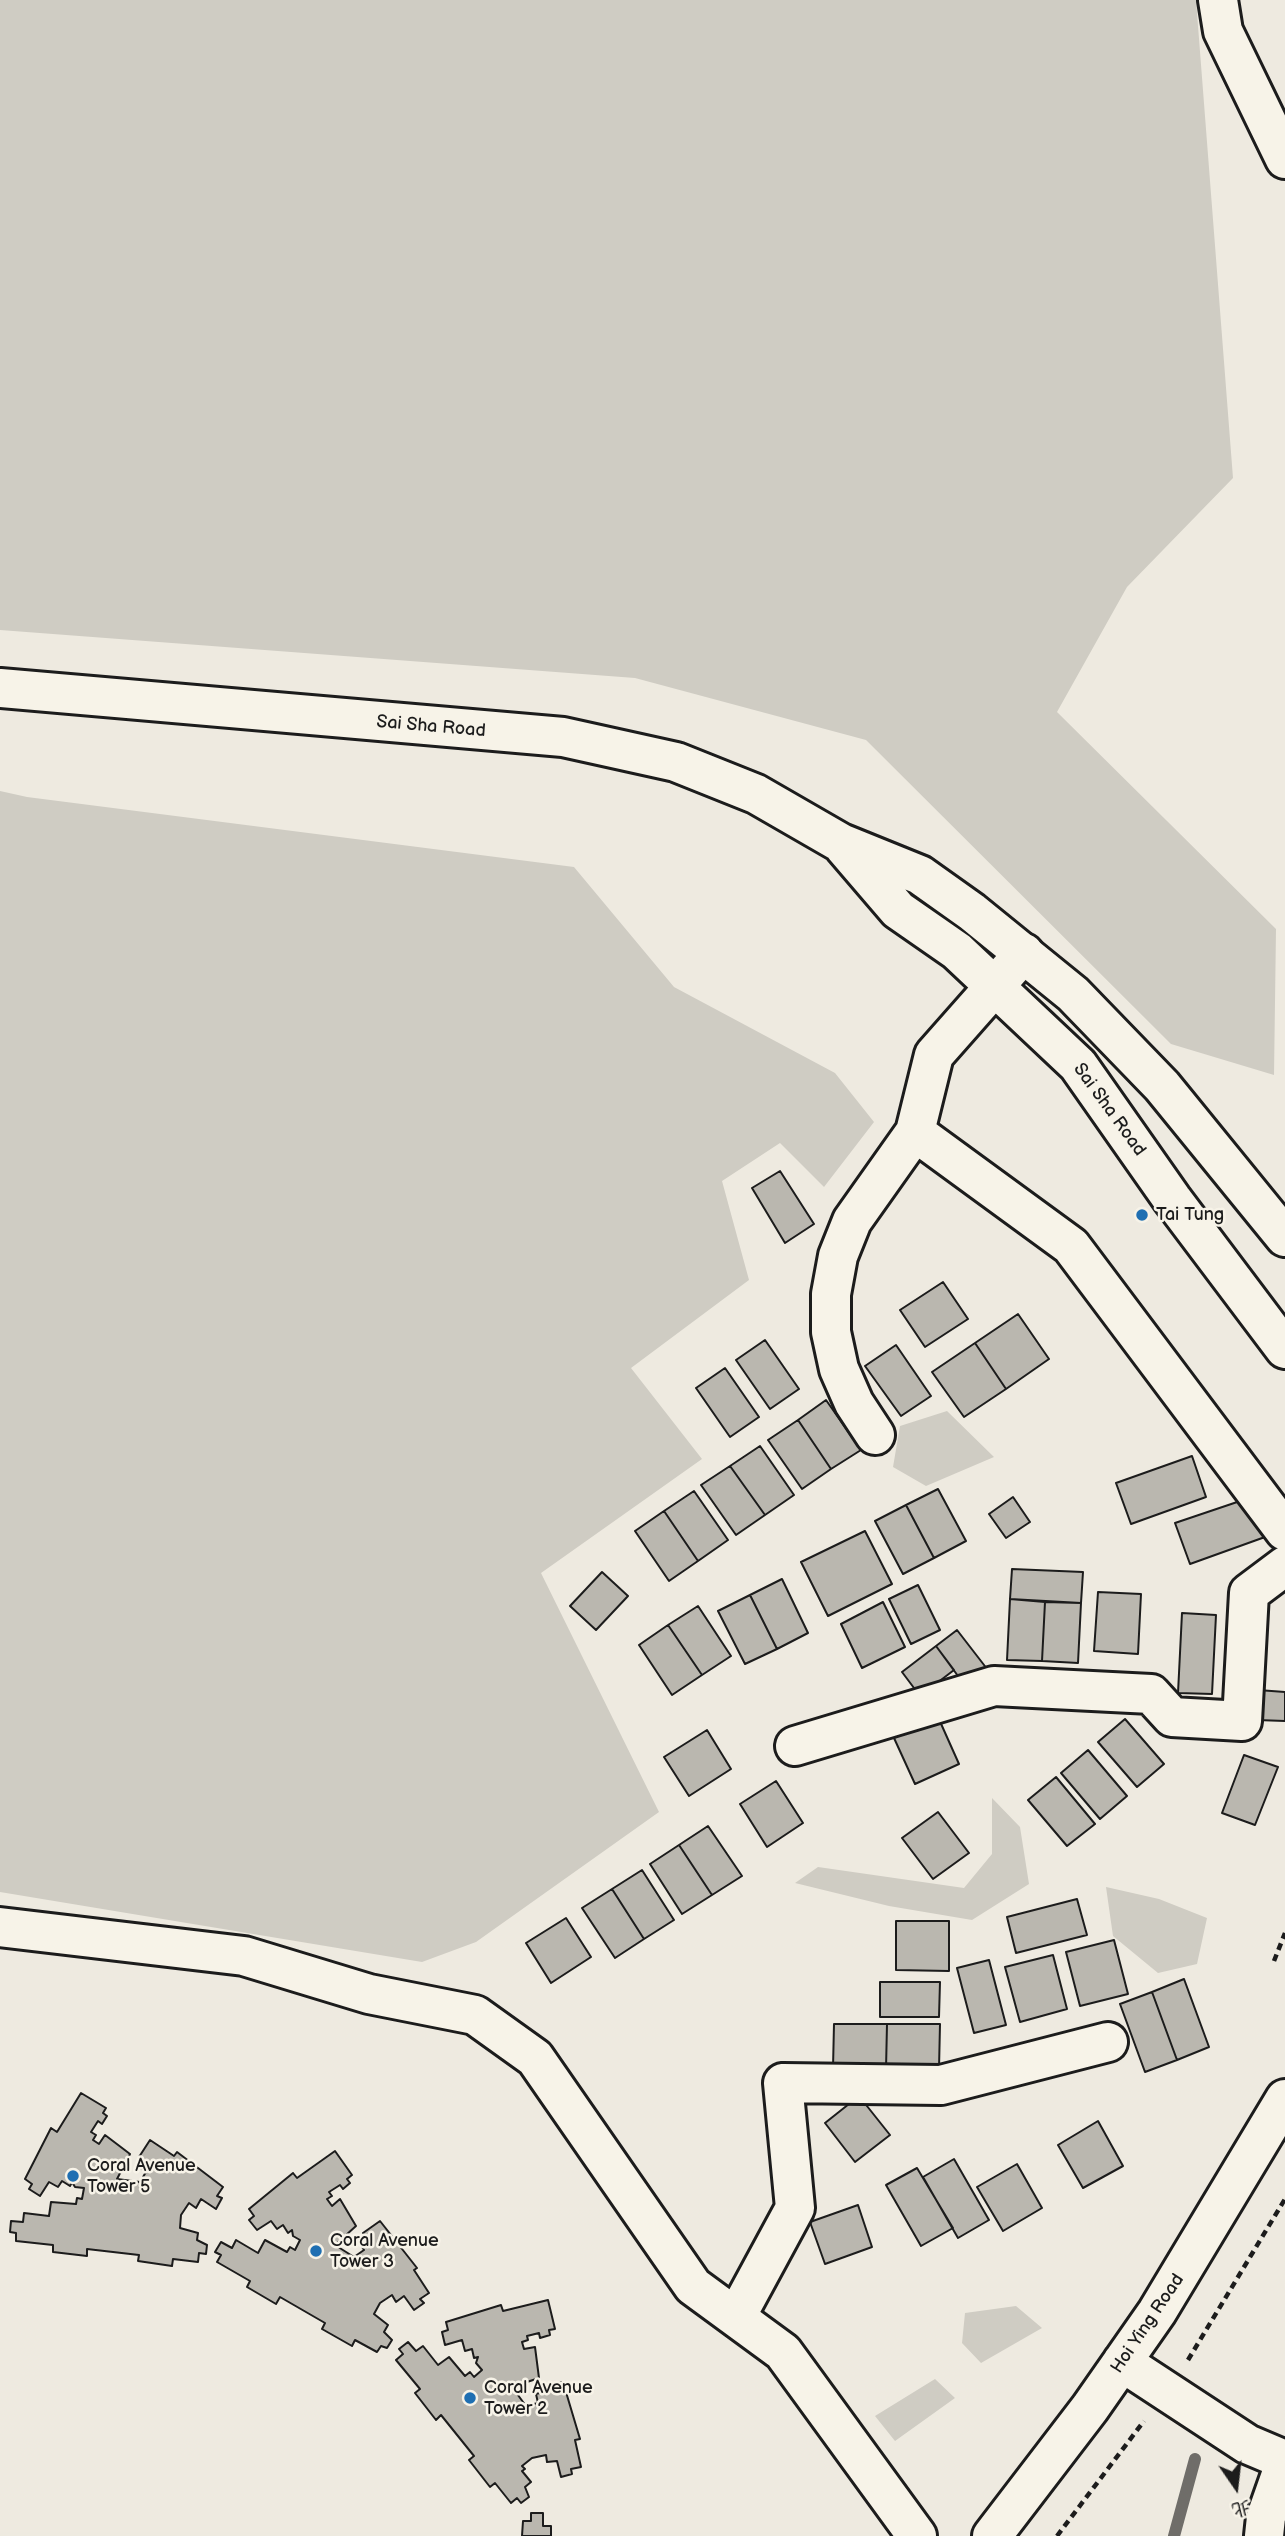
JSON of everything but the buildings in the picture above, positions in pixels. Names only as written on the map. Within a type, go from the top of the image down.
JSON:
[{"type":"street","points":[[1218,0],[1223,31],[1285,159]]},
{"type":"street","name":"Sai Sha Road","points":[[0,688],[563,737],[676,762],[756,794],[841,843],[920,875],[1024,953],[1073,994],[1162,1086],[1285,1237]]},
{"type":"street","name":"Sai Sha Road","points":[[841,843],[898,910],[957,951],[1078,1065],[1172,1199],[1285,1349]]},
{"type":"street","points":[[875,1435],[854,1404],[839,1369],[831,1332],[831,1294],[838,1256],[852,1221],[915,1132],[934,1055],[1024,953]]},
{"type":"street","points":[[915,1132],[1071,1246],[1285,1531]]},
{"type":"street","points":[[795,1746],[994,1686],[1151,1694],[1172,1717],[1242,1721],[1249,1593],[1285,1566]]},
{"type":"street","points":[[0,1927],[244,1956],[369,1994],[475,2015],[535,2058],[693,2286],[783,2352],[917,2536]]},
{"type":"street","points":[[736,2317],[795,2208],[783,2084],[941,2085],[1108,2042]]},
{"type":"street","name":"Hoi Ying Road","points":[[992,2536],[1122,2362],[1228,2200],[1285,2099]]},
{"type":"street","points":[[1122,2362],[1247,2444],[1285,2462],[1266,2517],[1264,2536]]},
{"type":"path","points":[[1274,1961],[1285,1933]]},
{"type":"shaded area","points":[[0,0],[1196,0],[1233,478],[1127,587],[1057,712],[1276,929],[1274,1075],[1171,1044],[866,740],[635,678],[0,630]]},
{"type":"shaded area","points":[[0,791],[27,797],[574,867],[674,987],[835,1073],[874,1122],[824,1187],[780,1143],[722,1181],[749,1280],[631,1368],[702,1459],[541,1573],[659,1812],[476,1942],[422,1962],[0,1892]]},
{"type":"shaded area","points":[[947,1411],[994,1457],[926,1486],[893,1467],[900,1426]]},
{"type":"shaded area","points":[[992,1798],[1020,1827],[1029,1884],[972,1920],[889,1906],[795,1883],[818,1867],[964,1888],[992,1854]]},
{"type":"shaded area","points":[[1106,1887],[1159,1899],[1207,1918],[1197,1964],[1158,1973],[1113,1936]]},
{"type":"shaded area","points":[[1016,2306],[1042,2328],[981,2363],[962,2343],[965,2313]]},
{"type":"shaded area","points":[[935,2379],[955,2398],[895,2441],[875,2416]]},
{"type":"waterway","points":[[1174,2536],[1195,2459]]},
{"type":"place","name":"Tai Tung","points":[[1142,1215]]},
{"type":"place","name":"Coral Avenue Tower 5","points":[[73,2176]]},
{"type":"place","name":"Coral Avenue Tower 3","points":[[316,2251]]},
{"type":"place","name":"Coral Avenue Tower 2","points":[[470,2398]]}]
